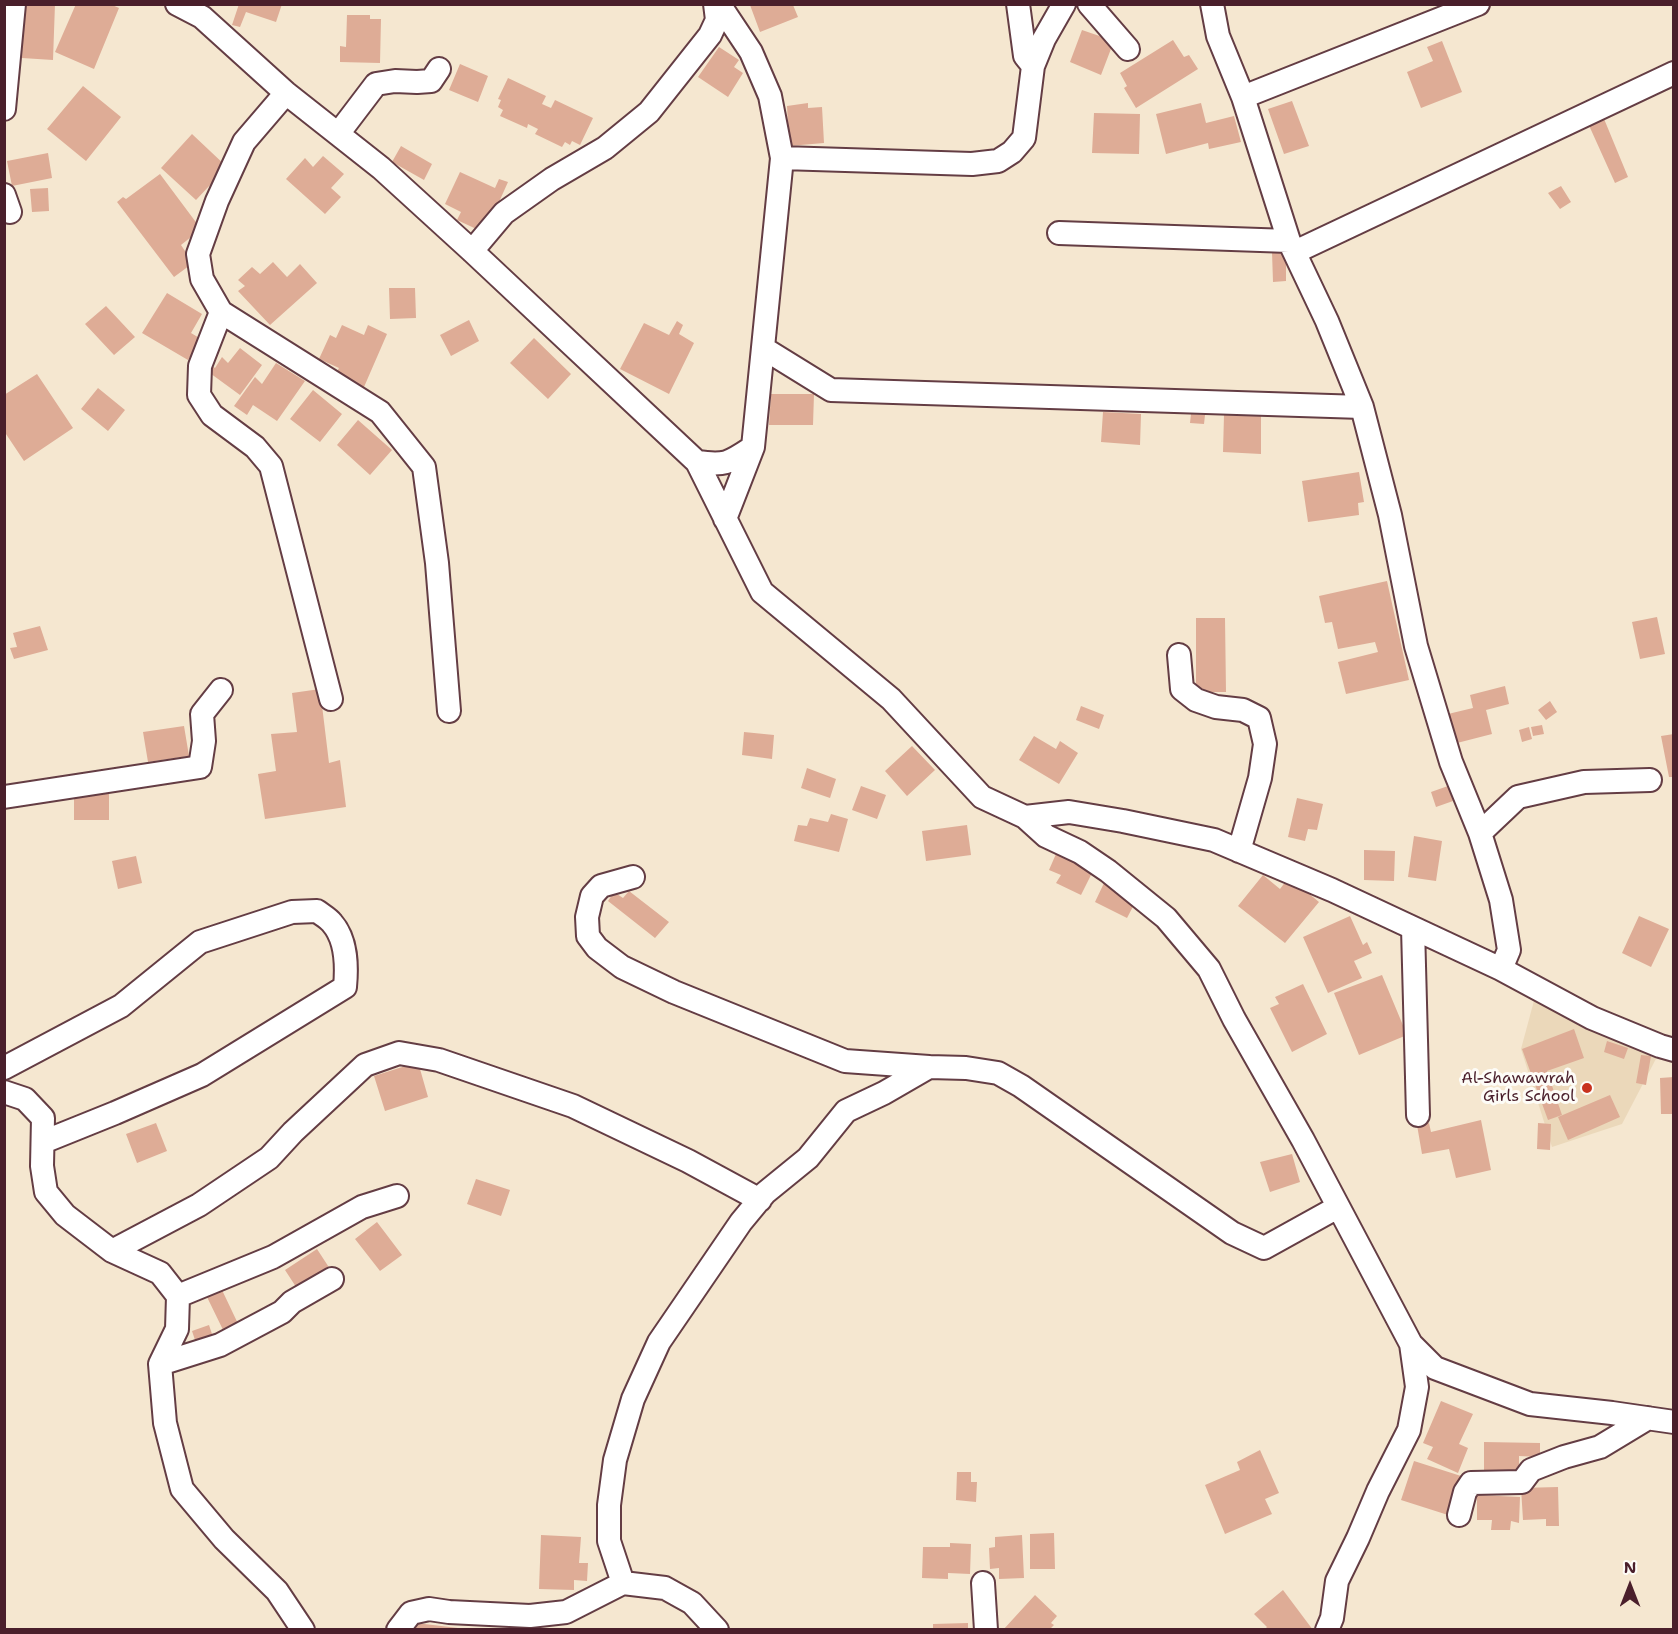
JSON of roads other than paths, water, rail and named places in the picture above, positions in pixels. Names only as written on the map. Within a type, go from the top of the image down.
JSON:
[{"type":"street","points":[[4,109],[14,4]]},
{"type":"street","points":[[177,4],[202,17],[286,93],[381,168],[698,462],[724,519],[762,592],[891,699],[982,796],[1025,817],[1046,836],[1080,852],[1108,871],[1166,918],[1209,969],[1411,1344],[1435,1368],[1530,1404],[1674,1422]]},
{"type":"street","points":[[717,4],[751,52],[770,96],[782,158],[753,447],[724,519]]},
{"type":"street","points":[[472,251],[504,213],[552,179],[604,148],[649,112],[710,36],[717,20],[717,4]]},
{"type":"street","points":[[1018,4],[1025,56],[1033,66]]},
{"type":"street","points":[[782,158],[972,164],[998,161],[1012,152],[1024,138],[1033,66],[1044,39],[1064,4]]},
{"type":"street","points":[[1089,4],[1128,49]]},
{"type":"street","points":[[1212,4],[1218,36],[1243,98],[1292,246],[1327,321],[1362,407],[1390,515],[1416,645],[1451,762],[1480,833],[1502,900],[1509,950],[1502,969]]},
{"type":"street","points":[[1243,98],[1478,4]]},
{"type":"street","points":[[338,134],[376,84],[395,81],[431,81],[439,69]]},
{"type":"street","points":[[1059,233],[1292,246],[1674,73]]},
{"type":"street","points":[[286,93],[244,142],[217,201],[198,255],[202,279],[221,312],[380,412],[424,467],[437,563],[449,711]]},
{"type":"street","points":[[221,312],[200,366],[199,394],[212,414],[255,447],[271,466],[331,699]]},
{"type":"street","points":[[763,348],[831,390],[1362,407]]},
{"type":"street","points":[[698,462],[719,465],[734,460],[753,447]]},
{"type":"street","points":[[1179,654],[1182,690],[1196,700],[1216,707],[1243,710],[1259,718],[1265,744],[1262,767],[1239,851]]},
{"type":"street","points":[[4,797],[200,767],[204,741],[202,714],[221,690]]},
{"type":"street","points":[[1480,833],[1518,796],[1584,782],[1650,780]]},
{"type":"street","points":[[1025,817],[1069,812],[1123,820],[1214,840],[1332,890],[1502,969],[1592,1018],[1669,1043]]},
{"type":"street","points":[[633,876],[601,886],[592,896],[586,918],[588,936],[597,948],[622,968],[674,992],[845,1061],[966,1068],[998,1073],[1022,1086],[1232,1233],[1264,1248],[1338,1207]]},
{"type":"street","points":[[4,1068],[121,1006],[200,942],[292,912],[317,911],[332,923],[342,940],[346,970],[345,987],[202,1075],[43,1142]]},
{"type":"street","points":[[1413,928],[1418,1115]]},
{"type":"street","points":[[112,1251],[199,1205],[269,1158],[293,1132],[365,1065],[399,1053],[440,1060],[573,1106],[688,1161],[760,1200]]},
{"type":"street","points":[[623,1583],[609,1541],[609,1504],[615,1460],[633,1399],[659,1342],[741,1222],[765,1193],[808,1158],[846,1111],[929,1067]]},
{"type":"street","points":[[4,1092],[25,1099],[43,1118],[42,1166],[46,1192],[65,1215],[112,1251],[160,1273],[178,1296],[177,1329],[160,1365],[165,1423],[182,1489],[224,1539],[276,1591],[303,1629]]},
{"type":"street","points":[[178,1296],[273,1257],[362,1207],[396,1196]]},
{"type":"street","points":[[160,1365],[220,1345],[282,1311],[292,1302],[332,1279]]},
{"type":"street","points":[[1327,1629],[1332,1618],[1337,1581],[1408,1430],[1417,1387],[1411,1344]]},
{"type":"street","points":[[1459,1515],[1465,1492],[1471,1483],[1522,1482],[1531,1470],[1564,1457],[1600,1447],[1648,1418]]},
{"type":"street","points":[[398,1629],[411,1613],[429,1609],[530,1616],[566,1612],[623,1583],[665,1588],[692,1603],[717,1629]]},
{"type":"street","points":[[983,1584],[986,1629]]},
{"type":"place","name":"Al-Shawawrah Girls School","points":[[1587,1088]]}]
